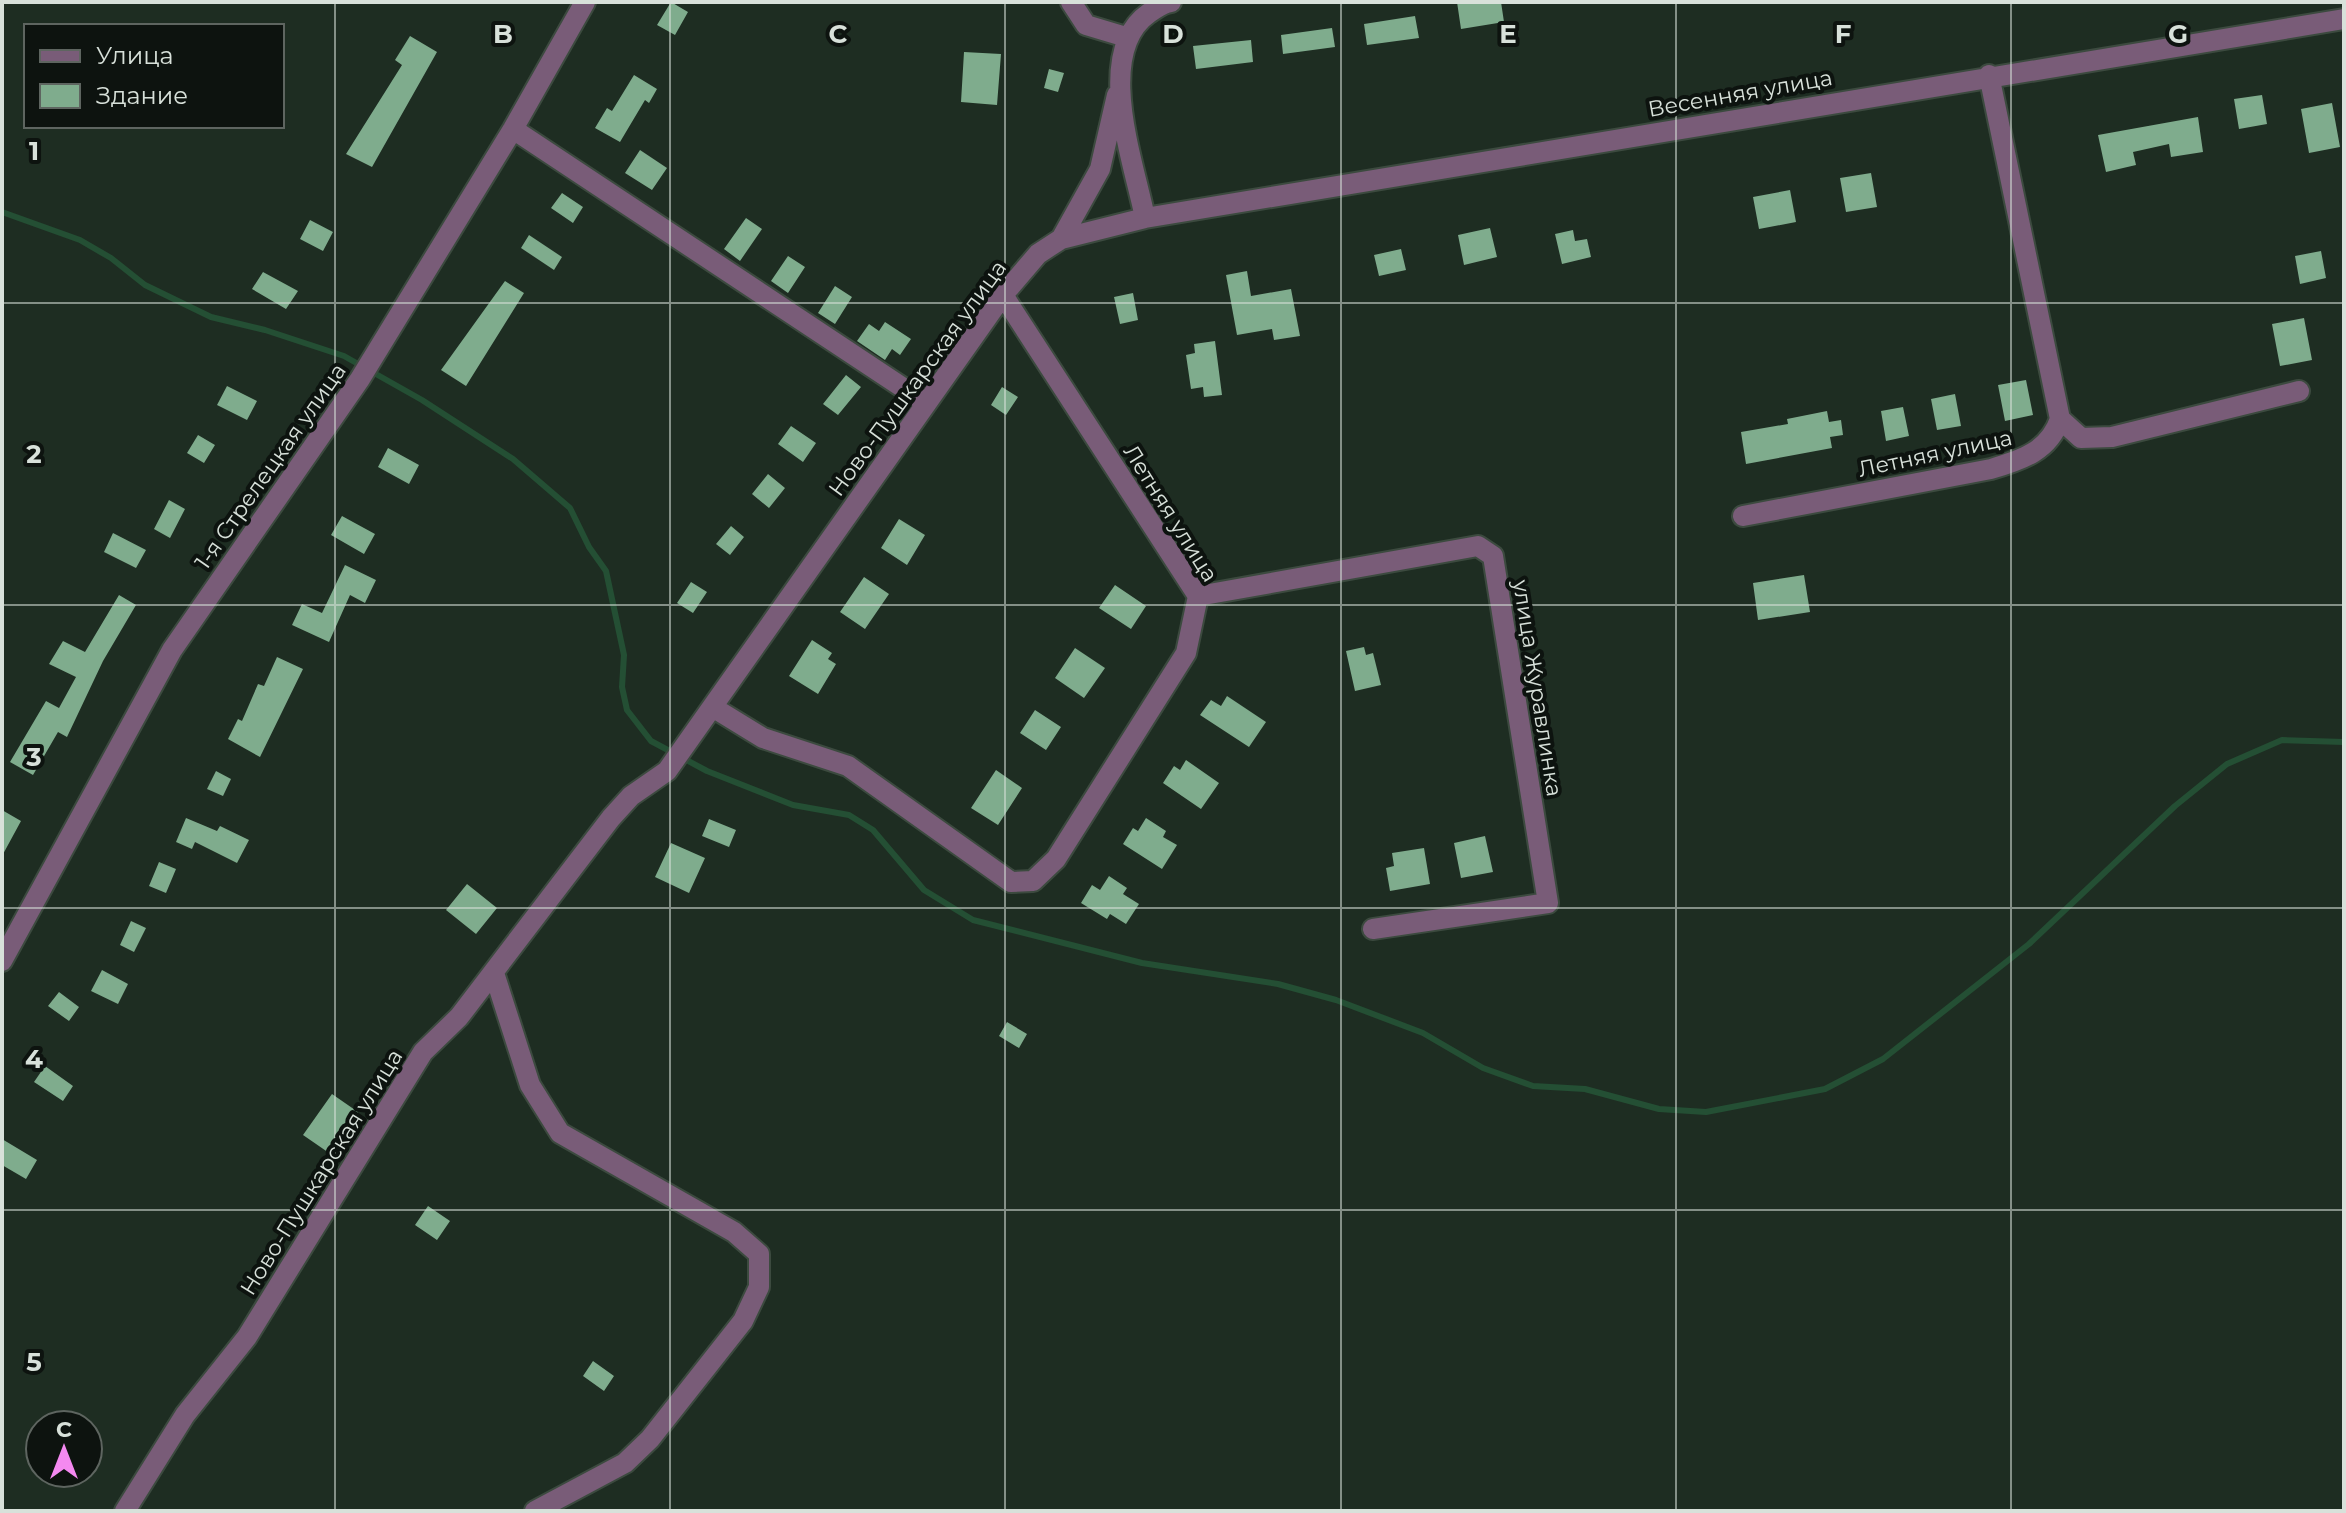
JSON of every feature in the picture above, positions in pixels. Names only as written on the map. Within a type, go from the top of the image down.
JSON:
[{"type":"street","name":"1-я Стрелецкая улица","points":[[2,961],[172,650],[360,379],[513,129],[585,2]]},
{"type":"street","points":[[1071,2],[1086,25],[1126,37]]},
{"type":"street","points":[[1061,239],[1100,169],[1126,37],[1137,21],[1163,3],[1171,2]]},
{"type":"street","name":"Весенняя улица","points":[[1145,218],[1989,75],[2344,19]]},
{"type":"street","points":[[1989,75],[2060,419],[2081,438],[2112,437],[2299,391]]},
{"type":"street","points":[[1118,88],[1145,218]]},
{"type":"street","points":[[513,129],[926,403]]},
{"type":"street","name":"Ново-Пушкарская улица","points":[[125,1511],[185,1415],[247,1337],[423,1052],[459,1017],[611,818],[670,766],[714,708],[1003,295],[1038,254],[1061,239],[1145,218]]},
{"type":"street","name":"Летняя улица","points":[[714,708],[763,738],[848,766],[1011,882],[1033,881],[1056,859],[1186,653],[1198,596],[1003,295]]},
{"type":"street","name":"Летняя улица","points":[[1743,516],[1991,469],[2029,457],[2055,434],[2060,419]]},
{"type":"street","name":"улица Журавлинка","points":[[1198,596],[1478,546],[1493,556],[1548,903],[1373,929]]},
{"type":"street","points":[[494,973],[530,1085],[560,1133],[734,1232],[759,1254],[759,1287],[743,1321],[650,1439],[625,1463],[535,1511]]},
{"type":"building","points":[[671,2],[688,12],[675,35],[657,25]]},
{"type":"building","points":[[1457,2],[1501,2],[1504,22],[1461,29]]},
{"type":"building","points":[[1415,16],[1419,38],[1367,45],[1364,24]]},
{"type":"building","points":[[1332,28],[1335,47],[1283,54],[1281,35]]},
{"type":"building","points":[[410,36],[437,52],[372,167],[346,154],[402,65],[395,60]]},
{"type":"building","points":[[1251,40],[1253,62],[1196,69],[1193,46]]},
{"type":"building","points":[[964,52],[1001,54],[997,105],[961,102]]},
{"type":"building","points":[[1049,69],[1064,73],[1058,92],[1044,88]]},
{"type":"building","points":[[634,75],[657,89],[649,103],[645,100],[620,142],[595,128],[607,108],[612,111]]},
{"type":"building","points":[[2262,95],[2267,124],[2239,129],[2234,99]]},
{"type":"building","points":[[2332,103],[2340,147],[2309,153],[2301,109]]},
{"type":"building","points":[[2198,117],[2203,152],[2171,157],[2169,144],[2133,152],[2136,165],[2106,172],[2098,135]]},
{"type":"building","points":[[640,150],[667,168],[652,190],[625,173]]},
{"type":"building","points":[[1871,173],[1877,207],[1846,212],[1840,178]]},
{"type":"building","points":[[1790,190],[1796,222],[1759,229],[1753,197]]},
{"type":"building","points":[[562,193],[583,207],[573,223],[551,208]]},
{"type":"building","points":[[746,218],[762,229],[740,261],[724,249]]},
{"type":"building","points":[[310,220],[333,232],[323,251],[300,239]]},
{"type":"building","points":[[1490,228],[1497,257],[1464,265],[1458,235]]},
{"type":"building","points":[[1573,230],[1575,241],[1587,239],[1591,257],[1562,264],[1555,234]]},
{"type":"building","points":[[529,235],[562,257],[554,270],[521,248]]},
{"type":"building","points":[[1401,249],[1406,270],[1379,276],[1374,255]]},
{"type":"building","points":[[2321,251],[2326,278],[2300,284],[2295,256]]},
{"type":"building","points":[[788,256],[805,267],[788,293],[771,281]]},
{"type":"building","points":[[1247,271],[1251,296],[1291,289],[1300,336],[1274,340],[1272,329],[1237,335],[1226,275]]},
{"type":"building","points":[[263,272],[298,291],[286,309],[252,289]]},
{"type":"building","points":[[505,281],[524,293],[466,386],[441,370]]},
{"type":"building","points":[[835,286],[852,297],[835,324],[818,313]]},
{"type":"building","points":[[1133,293],[1138,320],[1120,324],[1114,297]]},
{"type":"building","points":[[2304,318],[2312,360],[2280,366],[2272,324]]},
{"type":"building","points":[[885,322],[911,339],[900,355],[892,349],[885,360],[857,341],[869,324],[879,331]]},
{"type":"building","points":[[1215,341],[1222,395],[1204,397],[1203,387],[1191,389],[1186,355],[1195,353],[1194,344]]},
{"type":"building","points":[[846,375],[861,387],[838,415],[823,404]]},
{"type":"building","points":[[2026,380],[2033,415],[2005,421],[1998,385]]},
{"type":"building","points":[[227,386],[257,401],[247,420],[217,405]]},
{"type":"building","points":[[1002,387],[1018,397],[1006,415],[991,405]]},
{"type":"building","points":[[1955,394],[1961,426],[1937,430],[1931,399]]},
{"type":"building","points":[[1903,407],[1909,436],[1886,441],[1881,411]]},
{"type":"building","points":[[1827,411],[1829,422],[1841,420],[1843,435],[1830,437],[1832,448],[1746,464],[1741,432],[1788,424],[1787,419]]},
{"type":"building","points":[[791,426],[816,443],[803,462],[778,444]]},
{"type":"building","points":[[198,435],[215,445],[204,463],[187,453]]},
{"type":"building","points":[[388,448],[419,465],[409,484],[378,467]]},
{"type":"building","points":[[768,474],[785,488],[769,508],[752,494]]},
{"type":"building","points":[[169,500],[185,509],[170,538],[154,529]]},
{"type":"building","points":[[342,516],[375,534],[364,554],[331,535]]},
{"type":"building","points":[[899,519],[925,535],[907,565],[881,548]]},
{"type":"building","points":[[731,526],[744,537],[730,555],[716,544]]},
{"type":"building","points":[[113,533],[146,550],[136,568],[104,552]]},
{"type":"building","points":[[345,565],[376,580],[365,603],[350,595],[329,642],[292,625],[302,604],[322,613]]},
{"type":"building","points":[[1804,575],[1810,612],[1758,620],[1753,583]]},
{"type":"building","points":[[864,577],[889,594],[865,629],[840,612]]},
{"type":"building","points":[[691,582],[707,592],[693,613],[677,603]]},
{"type":"building","points":[[1115,585],[1146,606],[1131,629],[1099,608]]},
{"type":"building","points":[[119,595],[136,605],[103,661],[67,737],[58,732],[33,775],[10,762],[46,701],[59,708],[76,677],[49,664],[63,641],[85,652]]},
{"type":"building","points":[[812,640],[832,653],[828,659],[836,664],[818,694],[789,676]]},
{"type":"building","points":[[1364,647],[1366,655],[1373,653],[1381,685],[1355,691],[1346,651]]},
{"type":"building","points":[[1075,648],[1105,668],[1084,698],[1055,678]]},
{"type":"building","points":[[277,657],[303,669],[260,757],[228,739],[238,719],[242,721],[258,684],[264,686]]},
{"type":"building","points":[[1227,696],[1266,722],[1249,747],[1200,715],[1211,700],[1221,706]]},
{"type":"building","points":[[1035,710],[1061,727],[1046,750],[1020,733]]},
{"type":"building","points":[[1186,760],[1219,783],[1201,809],[1163,783],[1174,766],[1180,770]]},
{"type":"building","points":[[996,770],[1022,788],[998,825],[971,808]]},
{"type":"building","points":[[216,771],[231,779],[223,796],[207,789]]},
{"type":"building","points":[[2,810],[21,821],[2,856]]},
{"type":"building","points":[[186,818],[217,831],[220,826],[249,840],[237,863],[195,842],[192,849],[176,842]]},
{"type":"building","points":[[1146,818],[1166,831],[1163,837],[1177,845],[1162,869],[1123,844],[1133,828],[1138,831]]},
{"type":"building","points":[[709,819],[736,830],[729,847],[702,836]]},
{"type":"building","points":[[1485,836],[1493,872],[1461,878],[1454,843]]},
{"type":"building","points":[[671,843],[705,858],[689,893],[655,877]]},
{"type":"building","points":[[1424,848],[1430,884],[1390,891],[1386,868],[1394,866],[1392,853]]},
{"type":"building","points":[[159,862],[176,869],[166,893],[149,886]]},
{"type":"building","points":[[1109,876],[1127,888],[1123,894],[1139,904],[1126,924],[1110,914],[1107,919],[1081,903],[1092,885],[1100,890]]},
{"type":"building","points":[[467,884],[497,908],[476,934],[446,910]]},
{"type":"building","points":[[131,921],[146,928],[134,952],[120,945]]},
{"type":"building","points":[[102,970],[128,984],[118,1004],[91,991]]},
{"type":"building","points":[[59,992],[79,1007],[69,1021],[48,1006]]},
{"type":"building","points":[[1007,1022],[1027,1034],[1019,1048],[999,1036]]},
{"type":"building","points":[[45,1066],[73,1086],[63,1101],[34,1082]]},
{"type":"building","points":[[332,1094],[358,1112],[352,1121],[359,1126],[345,1147],[340,1143],[332,1155],[303,1135]]},
{"type":"building","points":[[2,1139],[37,1160],[26,1179],[2,1165]]},
{"type":"building","points":[[428,1206],[450,1221],[437,1240],[415,1225]]},
{"type":"building","points":[[593,1361],[614,1376],[604,1391],[583,1376]]},
{"type":"waterway","points":[[2,212],[80,240],[111,258],[145,285],[211,317],[265,330],[344,356],[422,400],[513,459],[570,508],[589,547],[606,571],[624,655],[622,687],[627,710],[651,741],[707,771],[793,805],[849,815],[873,830],[924,890],[973,920],[1142,963],[1278,984],[1336,1000],[1423,1033],[1483,1068],[1533,1086],[1585,1089],[1659,1109],[1706,1112],[1825,1089],[1883,1059],[2029,944],[2175,806],[2227,764],[2282,740],[2344,742]]}]
